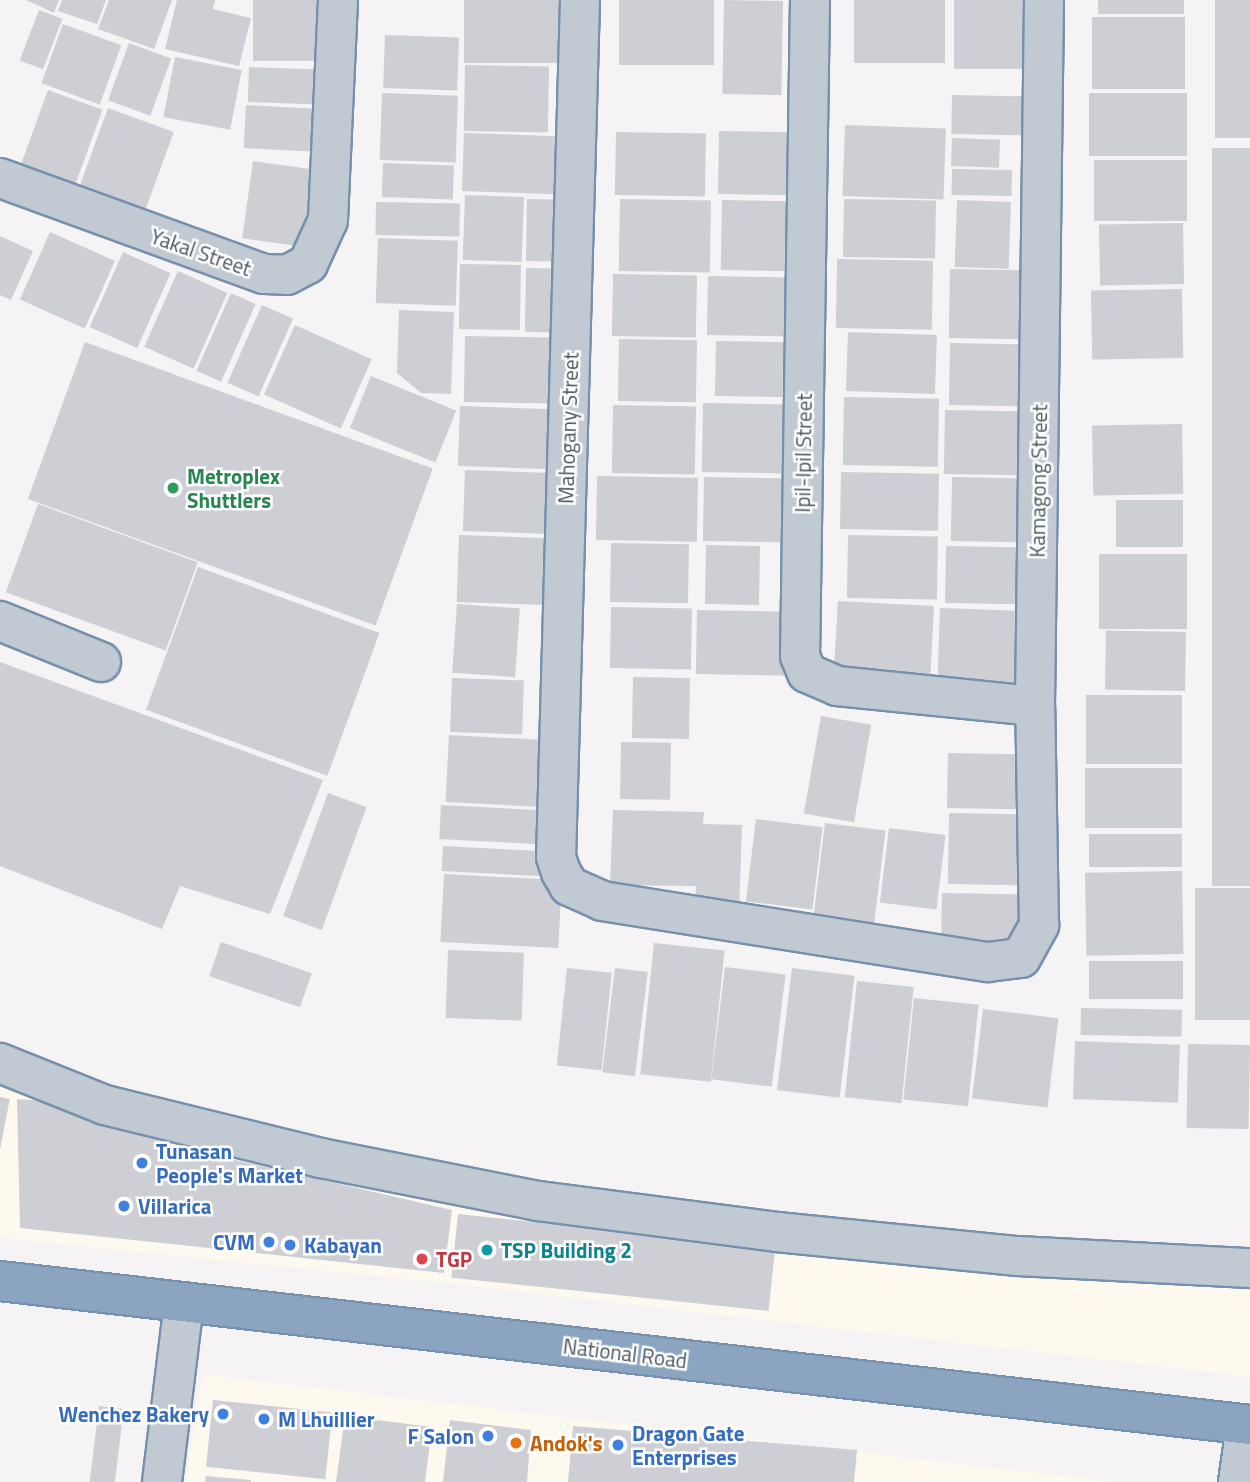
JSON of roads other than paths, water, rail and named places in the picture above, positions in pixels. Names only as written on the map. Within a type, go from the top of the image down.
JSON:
[{"type":"highway","name":"National Road","points":[[0,1281],[1248,1425]]},
{"type":"street","name":"Yakal Street","points":[[0,178],[18,188],[264,274],[287,275],[308,264],[328,220],[338,0]]},
{"type":"street","name":"Mahogany Street","points":[[580,0],[556,857],[569,886],[602,901],[988,962],[1021,958]]},
{"type":"street","name":"Ipil-Ipil Street","points":[[810,0],[800,656],[807,673],[837,686],[1035,706]]},
{"type":"street","name":"Kamagong Street","points":[[1021,958],[1039,925],[1035,706],[1044,0]]},
{"type":"street","points":[[0,621],[101,662]]},
{"type":"street","points":[[0,1063],[105,1105],[321,1158],[539,1201],[777,1232],[1018,1256],[1250,1268]]},
{"type":"street","points":[[162,1482],[184,1302]]},
{"type":"street","points":[[1238,1482],[1248,1425]]},
{"type":"place","name":"Metroplex Shuttlers","points":[[173,488]]},
{"type":"place","name":"Tunasan People's Market","points":[[142,1163]]},
{"type":"place","name":"Villarica","points":[[124,1206]]},
{"type":"place","name":"CVM","points":[[269,1242]]},
{"type":"place","name":"Kabayan","points":[[290,1245]]},
{"type":"place","name":"TSP Building 2","points":[[487,1250]]},
{"type":"place","name":"TGP","points":[[422,1259]]},
{"type":"place","name":"Wenchez Bakery","points":[[223,1414]]},
{"type":"place","name":"M Lhuillier","points":[[264,1419]]},
{"type":"place","name":"F Salon","points":[[488,1436]]},
{"type":"place","name":"Andok's","points":[[516,1443]]},
{"type":"place","name":"Dragon Gate Enterprises","points":[[618,1445]]}]
